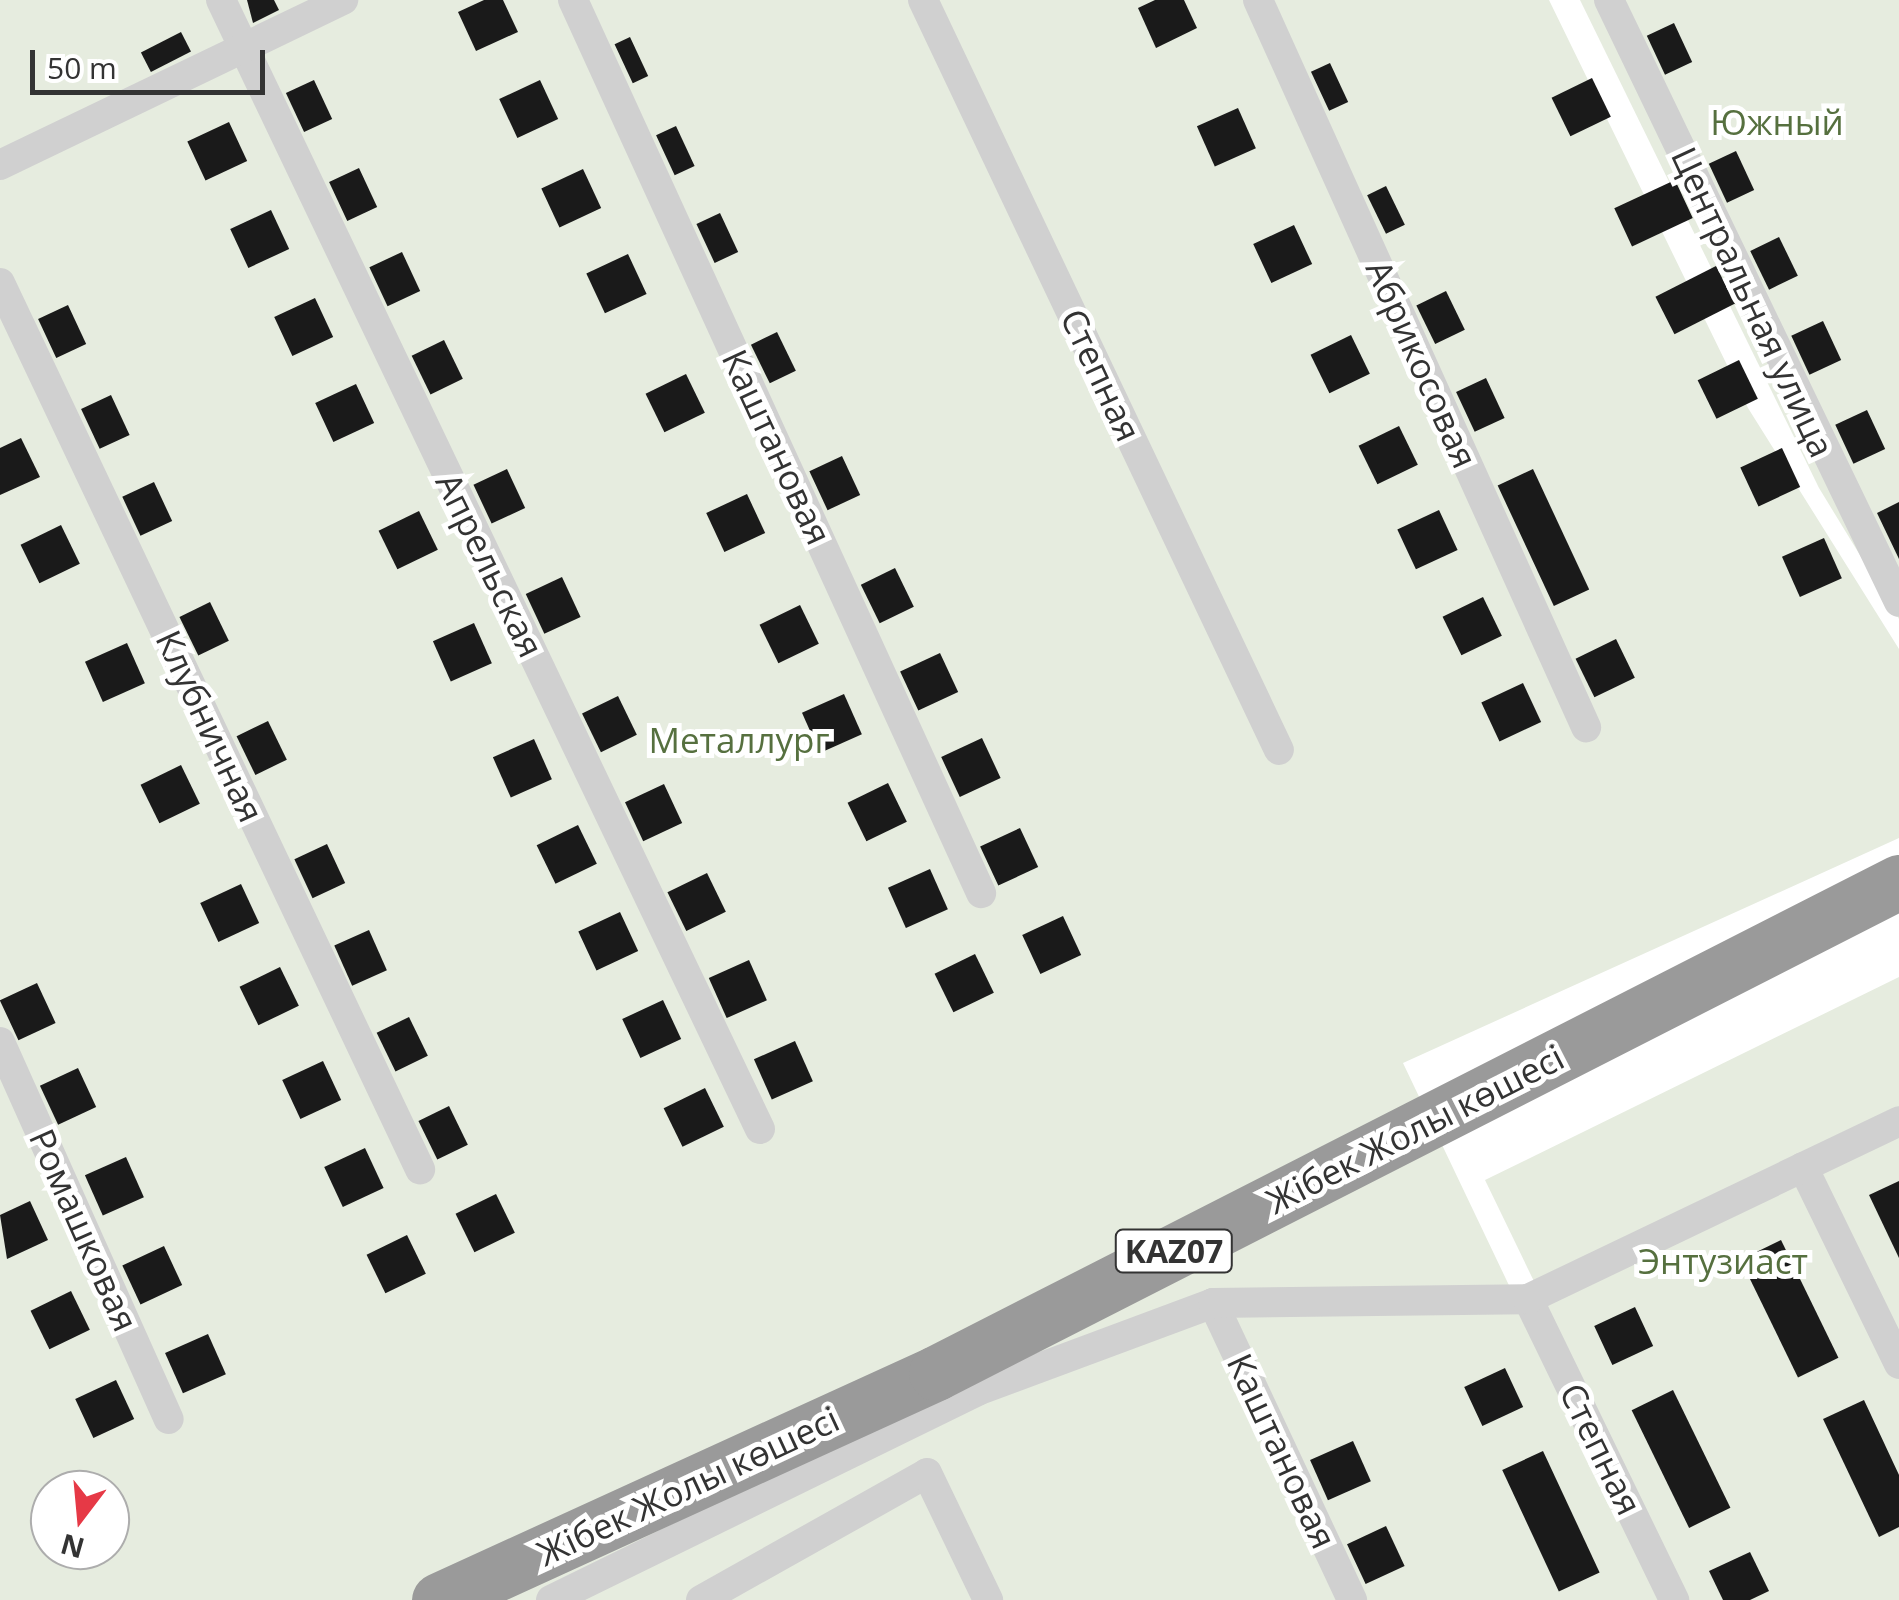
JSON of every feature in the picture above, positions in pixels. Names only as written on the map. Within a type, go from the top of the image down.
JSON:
[{"type":"highway","name":"Жібек Жолы көшесі","points":[[439,1600],[936,1372],[1899,882]]},
{"type":"street","name":"Апрельская","points":[[220,0],[760,1129]]},
{"type":"street","points":[[0,166],[343,0]]},
{"type":"street","name":"Каштановая","points":[[573,0],[980,894]]},
{"type":"street","name":"Степная","points":[[922,0],[1279,750]]},
{"type":"street","name":"Абрикосовая","points":[[1258,0],[1586,727]]},
{"type":"street","name":"Центральная улица","points":[[1609,0],[1899,602]]},
{"type":"street","name":"Клубничная","points":[[0,283],[420,1169]]},
{"type":"street","name":"Ромашковая","points":[[0,1042],[169,1419]]},
{"type":"street","points":[[551,1600],[978,1391],[1213,1303],[1528,1299],[1899,1122]]},
{"type":"street","points":[[1802,1167],[1899,1364]]},
{"type":"street","name":"Степная","points":[[1528,1299],[1674,1600]]},
{"type":"street","name":"Каштановая","points":[[1213,1303],[1352,1600]]},
{"type":"street","points":[[701,1600],[927,1473],[988,1600]]},
{"type":"green space","name":"Металлург","points":[[0,0],[1549,0],[1748,408],[1899,649],[1899,838],[1403,1063],[1659,1600],[0,1600]]},
{"type":"green space","name":"Южный","points":[[1580,0],[1899,0],[1899,619],[1819,488]]},
{"type":"green space","name":"Энтузиаст","points":[[1899,977],[1899,1600],[1688,1600],[1485,1180]]},
{"type":"building","points":[[247,0],[274,0],[279,10],[253,23]]},
{"type":"building","points":[[484,0],[503,0],[518,32],[476,51],[458,12]]},
{"type":"building","points":[[1155,0],[1184,0],[1197,28],[1156,48],[1138,8]]},
{"type":"building","points":[[1674,23],[1692,62],[1665,75],[1647,36]]},
{"type":"building","points":[[181,32],[191,52],[151,72],[141,52]]},
{"type":"building","points":[[630,37],[648,76],[633,83],[615,44]]},
{"type":"building","points":[[1330,63],[1348,102],[1329,111],[1311,72]]},
{"type":"building","points":[[1592,78],[1611,117],[1570,136],[1552,98]]},
{"type":"building","points":[[314,80],[332,119],[304,132],[286,93]]},
{"type":"building","points":[[540,80],[558,119],[517,138],[499,99]]},
{"type":"building","points":[[1238,108],[1256,148],[1215,166],[1197,126]]},
{"type":"building","points":[[229,122],[247,161],[205,180],[187,141]]},
{"type":"building","points":[[676,126],[695,166],[675,175],[656,135]]},
{"type":"building","points":[[1736,151],[1754,190],[1727,203],[1709,164]]},
{"type":"building","points":[[359,168],[377,207],[347,221],[329,182]]},
{"type":"building","points":[[583,169],[601,208],[559,227],[541,188]]},
{"type":"building","points":[[1675,180],[1693,218],[1632,246],[1614,208]]},
{"type":"building","points":[[1386,186],[1405,225],[1386,234],[1367,195]]},
{"type":"building","points":[[271,210],[289,249],[248,268],[230,229]]},
{"type":"building","points":[[720,213],[738,252],[715,263],[696,224]]},
{"type":"building","points":[[1294,225],[1312,264],[1271,283],[1253,244]]},
{"type":"building","points":[[1779,237],[1798,276],[1769,290],[1750,251]]},
{"type":"building","points":[[402,252],[420,291],[388,306],[369,267]]},
{"type":"building","points":[[628,254],[647,294],[605,313],[586,273]]},
{"type":"building","points":[[1716,266],[1735,303],[1674,334],[1655,297]]},
{"type":"building","points":[[1446,291],[1465,330],[1435,344],[1416,305]]},
{"type":"building","points":[[315,298],[333,337],[292,356],[274,317]]},
{"type":"building","points":[[68,305],[86,344],[56,358],[38,319]]},
{"type":"building","points":[[1823,321],[1841,360],[1809,375],[1791,336]]},
{"type":"building","points":[[777,332],[796,371],[770,383],[751,345]]},
{"type":"building","points":[[1351,335],[1370,374],[1329,393],[1311,355]]},
{"type":"building","points":[[444,340],[463,379],[430,394],[412,356]]},
{"type":"building","points":[[1739,360],[1758,399],[1717,419],[1698,380]]},
{"type":"building","points":[[686,374],[705,413],[664,432],[646,394]]},
{"type":"building","points":[[1486,378],[1505,418],[1475,432],[1456,392]]},
{"type":"building","points":[[356,384],[374,423],[333,442],[315,403]]},
{"type":"building","points":[[111,395],[130,435],[100,449],[81,409]]},
{"type":"building","points":[[1867,410],[1885,449],[1853,464],[1835,425]]},
{"type":"building","points":[[1399,426],[1418,465],[1377,484],[1359,446]]},
{"type":"building","points":[[21,438],[40,477],[0,495],[0,448]]},
{"type":"building","points":[[1782,448],[1800,487],[1758,506],[1740,467]]},
{"type":"building","points":[[842,456],[860,495],[828,510],[809,471]]},
{"type":"building","points":[[507,469],[525,508],[492,524],[473,485]]},
{"type":"building","points":[[1533,469],[1589,590],[1554,606],[1498,485]]},
{"type":"building","points":[[154,482],[172,521],[140,536],[122,497]]},
{"type":"building","points":[[747,494],[765,533],[724,552],[706,513]]},
{"type":"building","points":[[1899,502],[1899,559],[1877,513]]},
{"type":"building","points":[[1439,510],[1458,550],[1416,569],[1397,529]]},
{"type":"building","points":[[419,511],[438,550],[397,569],[379,531]]},
{"type":"building","points":[[61,525],[80,564],[39,583],[21,545]]},
{"type":"building","points":[[1824,538],[1842,578],[1800,597],[1782,557]]},
{"type":"building","points":[[895,568],[914,607],[880,623],[861,585]]},
{"type":"building","points":[[562,577],[581,617],[544,634],[526,594]]},
{"type":"building","points":[[1483,597],[1502,636],[1461,655],[1443,617]]},
{"type":"building","points":[[210,602],[229,641],[198,656],[179,617]]},
{"type":"building","points":[[800,605],[819,644],[778,663],[760,625]]},
{"type":"building","points":[[474,623],[492,663],[451,681],[433,641]]},
{"type":"building","points":[[1616,639],[1635,678],[1594,697],[1576,659]]},
{"type":"building","points":[[127,643],[145,683],[103,702],[85,662]]},
{"type":"building","points":[[940,653],[958,692],[918,711],[900,672]]},
{"type":"building","points":[[1523,683],[1541,722],[1499,741],[1481,702]]},
{"type":"building","points":[[844,694],[862,734],[820,753],[802,713]]},
{"type":"building","points":[[618,696],[637,735],[601,752],[582,714]]},
{"type":"building","points":[[268,721],[287,760],[255,775],[237,736]]},
{"type":"building","points":[[982,738],[1001,778],[960,797],[941,757]]},
{"type":"building","points":[[534,739],[552,779],[511,797],[493,757]]},
{"type":"building","points":[[181,765],[200,804],[159,823],[141,785]]},
{"type":"building","points":[[888,783],[907,822],[866,841],[848,803]]},
{"type":"building","points":[[664,784],[682,823],[643,841],[625,802]]},
{"type":"building","points":[[578,825],[597,864],[556,884],[537,845]]},
{"type":"building","points":[[1020,828],[1038,867],[998,886],[980,847]]},
{"type":"building","points":[[327,844],[345,883],[313,898],[294,859]]},
{"type":"building","points":[[930,869],[948,909],[906,928],[888,888]]},
{"type":"building","points":[[707,873],[726,912],[686,931],[667,892]]},
{"type":"building","points":[[241,884],[259,923],[218,942],[200,903]]},
{"type":"building","points":[[620,912],[638,951],[596,970],[578,931]]},
{"type":"building","points":[[1063,916],[1081,955],[1040,974],[1022,935]]},
{"type":"building","points":[[369,930],[387,970],[352,986],[334,945]]},
{"type":"building","points":[[975,954],[994,993],[953,1012],[935,974]]},
{"type":"building","points":[[749,960],[767,1000],[727,1018],[709,978]]},
{"type":"building","points":[[280,967],[299,1006],[258,1025],[240,987]]},
{"type":"building","points":[[37,983],[56,1023],[18,1040],[0,1000]]},
{"type":"building","points":[[663,1000],[681,1039],[640,1058],[622,1019]]},
{"type":"building","points":[[409,1017],[428,1056],[395,1071],[377,1033]]},
{"type":"building","points":[[795,1041],[813,1081],[772,1099],[754,1059]]},
{"type":"building","points":[[323,1061],[341,1100],[300,1119],[282,1080]]},
{"type":"building","points":[[78,1068],[96,1107],[58,1125],[40,1086]]},
{"type":"building","points":[[705,1088],[724,1127],[683,1147],[664,1108]]},
{"type":"building","points":[[449,1106],[468,1145],[437,1160],[418,1121]]},
{"type":"building","points":[[365,1148],[384,1188],[343,1207],[324,1167]]},
{"type":"building","points":[[126,1157],[144,1197],[103,1215],[85,1175]]},
{"type":"building","points":[[1899,1181],[1899,1258],[1869,1195]]},
{"type":"building","points":[[496,1194],[515,1233],[474,1252],[456,1214]]},
{"type":"building","points":[[30,1201],[48,1240],[7,1259],[0,1215]]},
{"type":"building","points":[[407,1235],[426,1274],[385,1293],[367,1255]]},
{"type":"building","points":[[1781,1240],[1838,1358],[1798,1377],[1741,1260]]},
{"type":"building","points":[[164,1246],[182,1285],[140,1304],[122,1265]]},
{"type":"building","points":[[71,1291],[90,1330],[49,1349],[31,1311]]},
{"type":"building","points":[[1635,1307],[1653,1346],[1612,1365],[1594,1326]]},
{"type":"building","points":[[208,1334],[226,1374],[183,1393],[165,1353]]},
{"type":"building","points":[[1505,1368],[1523,1407],[1482,1426],[1464,1387]]},
{"type":"building","points":[[116,1380],[134,1419],[93,1438],[75,1399]]},
{"type":"building","points":[[1673,1390],[1730,1508],[1689,1528],[1632,1410]]},
{"type":"building","points":[[1864,1400],[1899,1475],[1899,1527],[1879,1537],[1823,1419]]},
{"type":"building","points":[[1353,1441],[1371,1481],[1328,1500],[1310,1460]]},
{"type":"building","points":[[1543,1451],[1600,1572],[1559,1591],[1502,1470]]},
{"type":"building","points":[[1386,1526],[1405,1566],[1366,1584],[1347,1544]]},
{"type":"building","points":[[1750,1552],[1769,1591],[1750,1600],[1723,1600],[1709,1571]]}]
